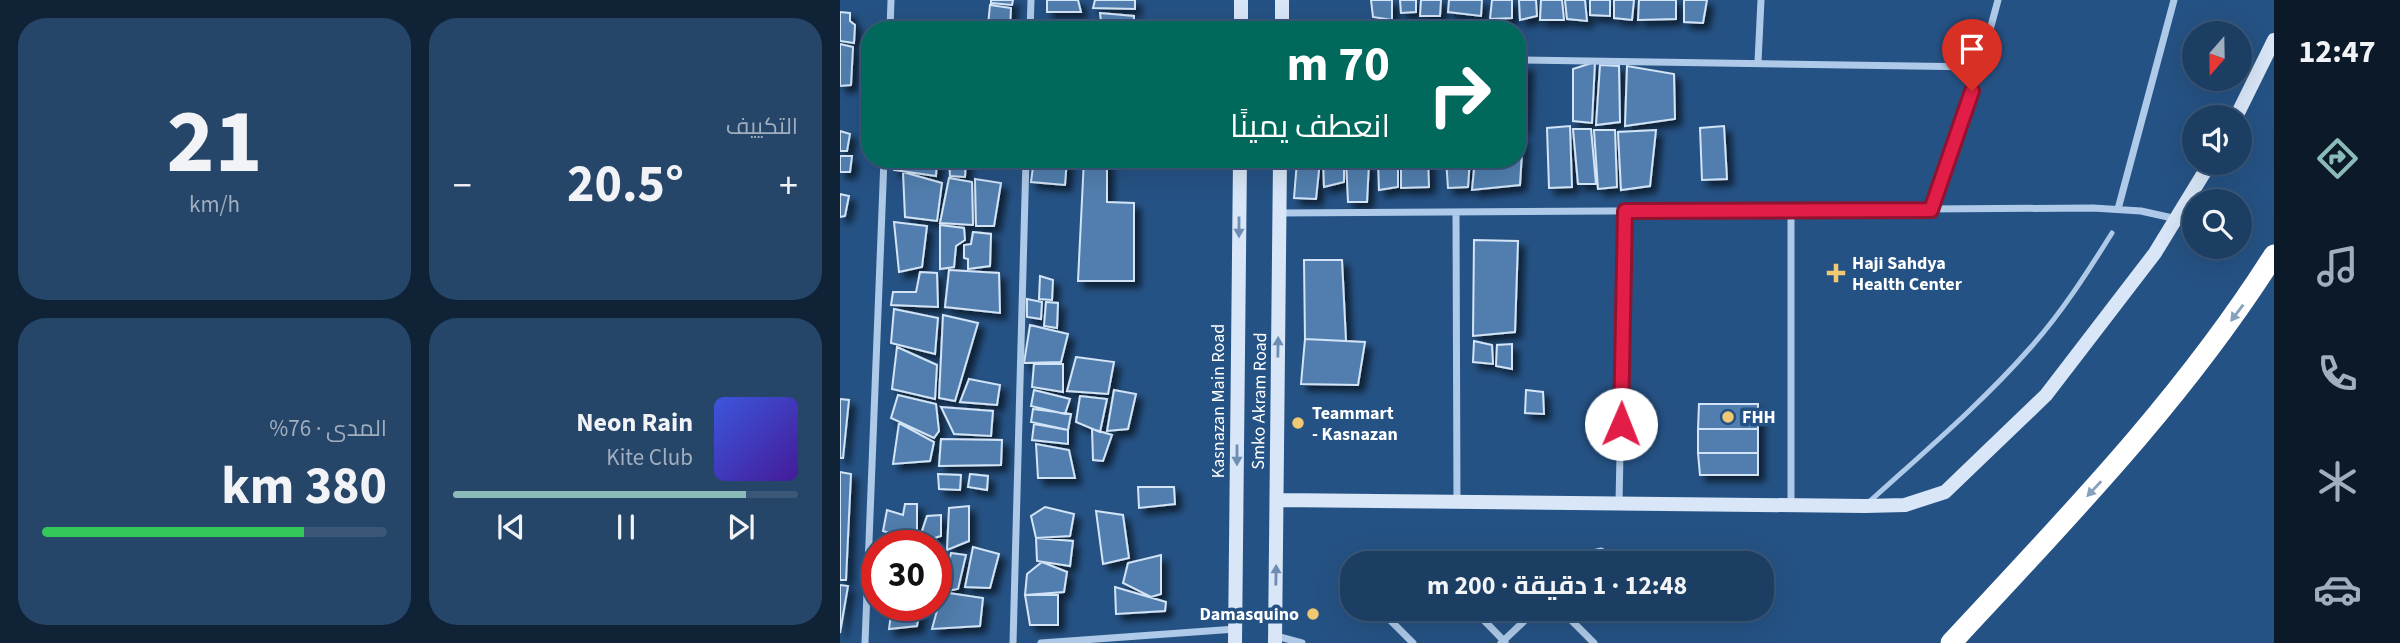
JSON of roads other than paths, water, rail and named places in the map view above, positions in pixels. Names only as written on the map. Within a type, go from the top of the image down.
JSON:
[{"type":"highway","points":[[1951,643],[2118,464],[2244,303],[2274,255]]},
{"type":"street","points":[[890,21],[891,0]]},
{"type":"street","points":[[1030,21],[1031,0]]},
{"type":"street","points":[[1241,0],[1241,21]]},
{"type":"street","points":[[1282,0],[1282,21]]},
{"type":"street","points":[[1758,62],[1761,0]]},
{"type":"street","points":[[1931,210],[1980,67],[1998,0]]},
{"type":"street","points":[[2118,209],[2174,0]]},
{"type":"street","points":[[2242,105],[2274,40]]},
{"type":"street","points":[[1526,60],[1980,67]]},
{"type":"street","points":[[865,643],[884,168]]},
{"type":"street","points":[[1013,643],[1026,168]]},
{"type":"street","name":"Kasnazan Main Road","points":[[1236,636],[1240,168]]},
{"type":"street","name":"Smko Akram Road","points":[[1275,639],[1280,168]]},
{"type":"street","points":[[1277,500],[1865,506],[1905,505],[1945,492],[2046,395],[2155,253],[2203,175]]},
{"type":"street","points":[[1280,213],[2118,209],[2177,219]]},
{"type":"street","points":[[1619,503],[1625,211]]},
{"type":"street","points":[[1791,211],[1791,505]]},
{"type":"street","points":[[1456,212],[1457,502]]},
{"type":"street","points":[[1391,621],[1413,643]]},
{"type":"street","points":[[1484,621],[1503,642],[1525,621]]},
{"type":"street","points":[[1572,621],[1594,643]]},
{"type":"street","points":[[1041,643],[1236,636]]},
{"type":"street","points":[[1275,639],[1302,643]]},
{"type":"lane","points":[[1865,506],[1976,404],[2031,347],[2074,294],[2112,233]]},
{"type":"place","name":"Haji Sahdya Health Center","points":[[1836,273]]},
{"type":"place","name":"FHH","points":[[1728,417]]},
{"type":"place","name":"Teammart - Kasnazan","points":[[1298,423]]},
{"type":"place","name":"Damasquino","points":[[1313,614]]}]
